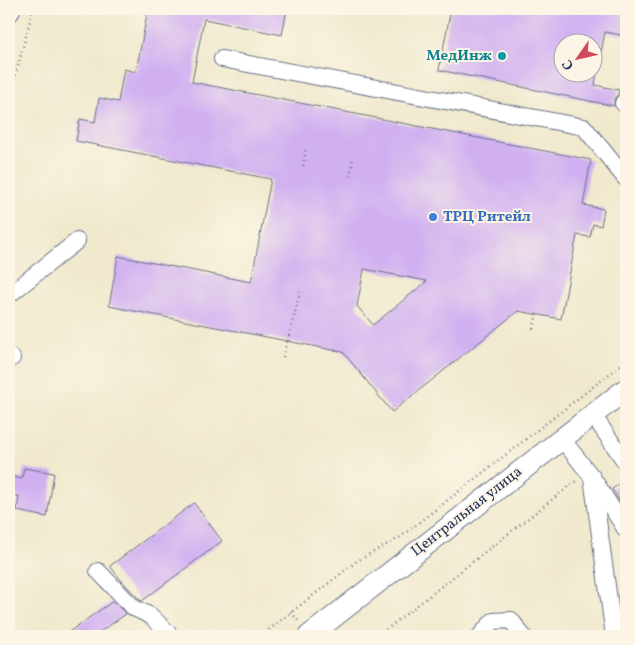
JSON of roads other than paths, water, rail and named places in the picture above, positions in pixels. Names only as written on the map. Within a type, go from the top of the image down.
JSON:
[{"type":"main road","name":"Центральная улица","points":[[320,633],[626,389]]},
{"type":"street","points":[[222,59],[584,127],[626,179]]},
{"type":"street","points":[[9,295],[77,241]]},
{"type":"street","points":[[593,415],[626,463]]},
{"type":"street","points":[[562,439],[590,474],[626,530]]},
{"type":"street","points":[[590,474],[614,636]]},
{"type":"street","points":[[98,571],[134,608],[151,616],[171,636]]},
{"type":"street","points":[[480,636],[493,621],[511,620],[522,636]]},
{"type":"place","name":"МедИнж","points":[[502,56]]},
{"type":"place","name":"ТРЦ Ритейл","points":[[433,217]]}]
